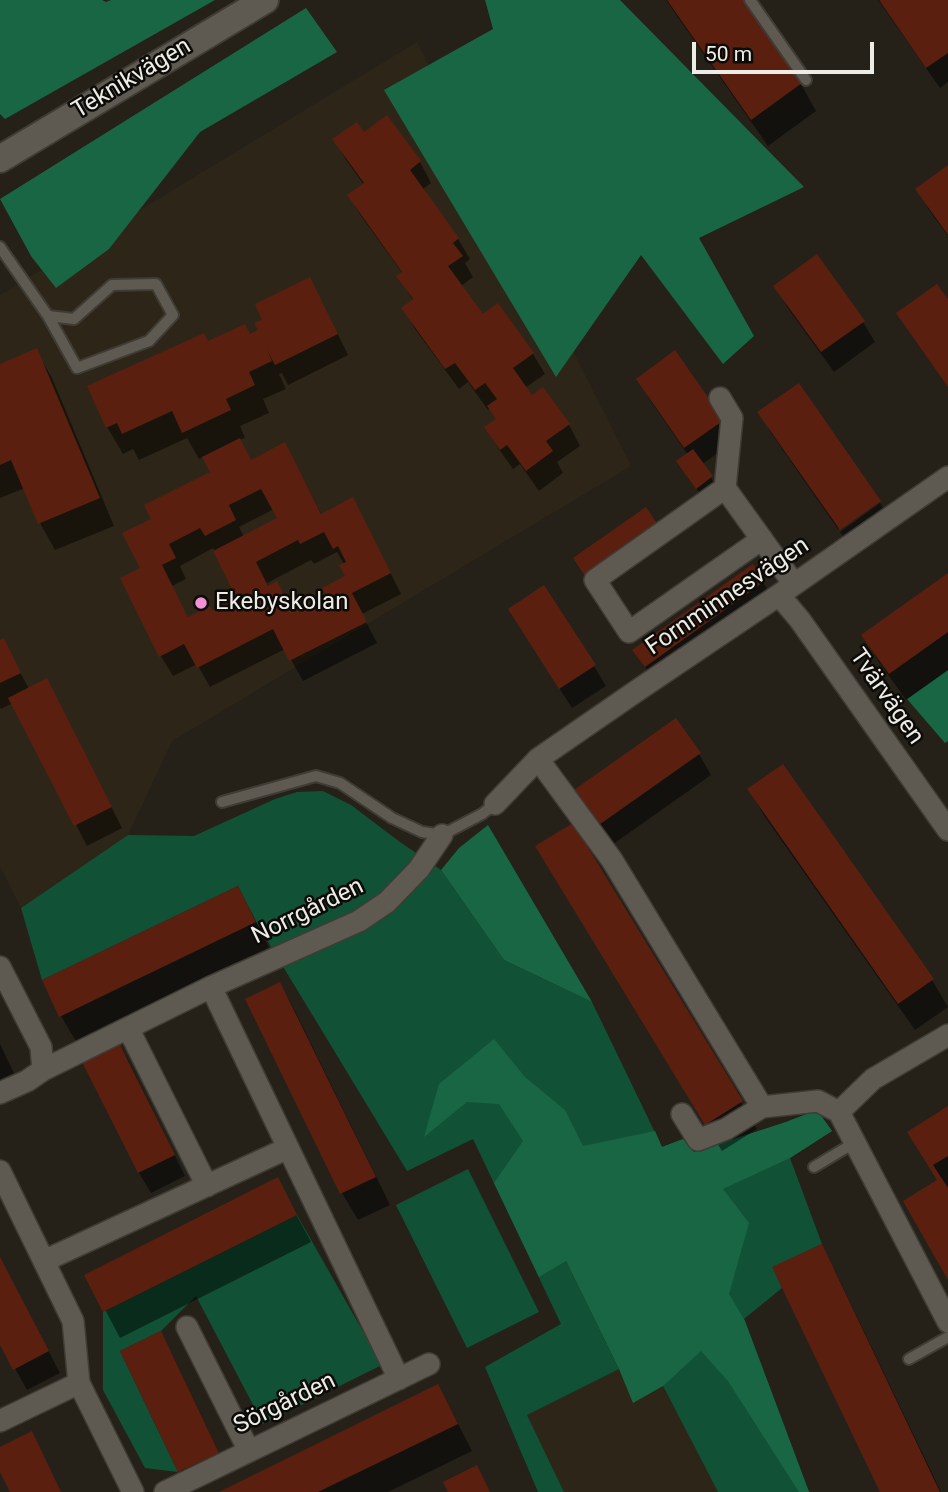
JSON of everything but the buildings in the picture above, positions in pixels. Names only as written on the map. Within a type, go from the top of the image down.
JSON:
[{"type":"street","name":"Teknikvägen","points":[[0,159],[265,0]]},
{"type":"street","points":[[720,398],[732,418],[725,488],[594,580],[629,632],[762,539]]},
{"type":"street","name":"Fornminnesvägen","points":[[495,804],[538,760],[948,477]]},
{"type":"street","name":"Tvärvägen","points":[[725,488],[762,539],[800,620],[948,830]]},
{"type":"street","points":[[538,760],[612,860],[762,1107]]},
{"type":"street","name":"Norrgården","points":[[0,1093],[211,987],[359,922],[387,902],[419,869],[442,835]]},
{"type":"street","points":[[0,967],[41,1047],[43,1070]]},
{"type":"street","points":[[211,987],[398,1378]]},
{"type":"street","points":[[128,1028],[207,1186]]},
{"type":"street","points":[[839,1112],[873,1079],[948,1035]]},
{"type":"street","points":[[682,1114],[698,1140],[726,1129],[762,1107],[818,1101],[839,1112],[948,1322]]},
{"type":"street","points":[[44,1261],[288,1148]]},
{"type":"street","points":[[0,1171],[73,1321],[79,1383],[133,1492]]},
{"type":"street","points":[[187,1327],[249,1451]]},
{"type":"street","name":"Sörgården","points":[[165,1492],[429,1364]]},
{"type":"street","points":[[0,1421],[79,1383]]},
{"type":"lane","points":[[750,0],[806,80]]},
{"type":"lane","points":[[0,247],[48,316],[77,368],[149,341],[173,315],[156,284],[112,285],[74,319],[48,316]]},
{"type":"lane","points":[[222,802],[316,776],[340,783],[392,818],[422,832],[442,835]]},
{"type":"lane","name":"Fornminnesvägen","points":[[442,835],[495,804]]},
{"type":"lane","points":[[814,1167],[854,1143]]},
{"type":"lane","points":[[909,1359],[948,1337]]},
{"type":"shaded area","name":"Ekebyskolan","points":[[417,42],[631,466],[172,741],[128,835],[21,908],[0,867],[0,295]]},
{"type":"shaded area","points":[[647,1355],[718,1492],[564,1492],[527,1415]]},
{"type":"green space","points":[[0,0],[215,0],[5,119],[0,114]]},
{"type":"green space","points":[[485,0],[620,0],[804,187],[699,238],[754,336],[723,364],[641,255],[556,377],[384,90],[493,29]]},
{"type":"green space","points":[[306,8],[337,52],[200,132],[109,249],[56,288],[31,256],[0,199]]},
{"type":"green space","points":[[948,670],[948,741],[945,743],[907,699]]},
{"type":"green space","points":[[323,791],[351,805],[441,870],[504,960],[592,1002],[662,1147],[683,1139],[694,1152],[817,1110],[832,1131],[790,1158],[822,1244],[773,1267],[782,1288],[744,1319],[809,1492],[718,1492],[647,1355],[566,1261],[619,1369],[527,1415],[564,1492],[538,1492],[485,1367],[561,1324],[473,1139],[407,1171],[256,922],[238,886],[42,980],[21,908],[128,835],[194,836],[275,799],[297,792]]},
{"type":"green space","points":[[488,825],[592,1002],[504,960],[441,870],[459,848]]},
{"type":"green space","points":[[494,1039],[525,1077],[565,1110],[583,1146],[655,1131],[662,1147],[683,1139],[694,1152],[817,1110],[832,1131],[790,1158],[723,1189],[749,1223],[729,1294],[745,1321],[809,1492],[799,1492],[728,1381],[701,1351],[663,1386],[633,1403],[566,1261],[539,1277],[494,1183],[523,1141],[499,1104],[467,1102],[424,1137],[439,1084]]},
{"type":"green space","points":[[468,1169],[539,1312],[467,1348],[396,1205]]},
{"type":"green space","points":[[297,1215],[382,1365],[263,1424],[196,1296],[161,1331],[120,1351],[178,1472],[145,1468],[103,1390],[103,1312]]},
{"type":"place","name":"Ekebyskolan","points":[[201,603]]}]
